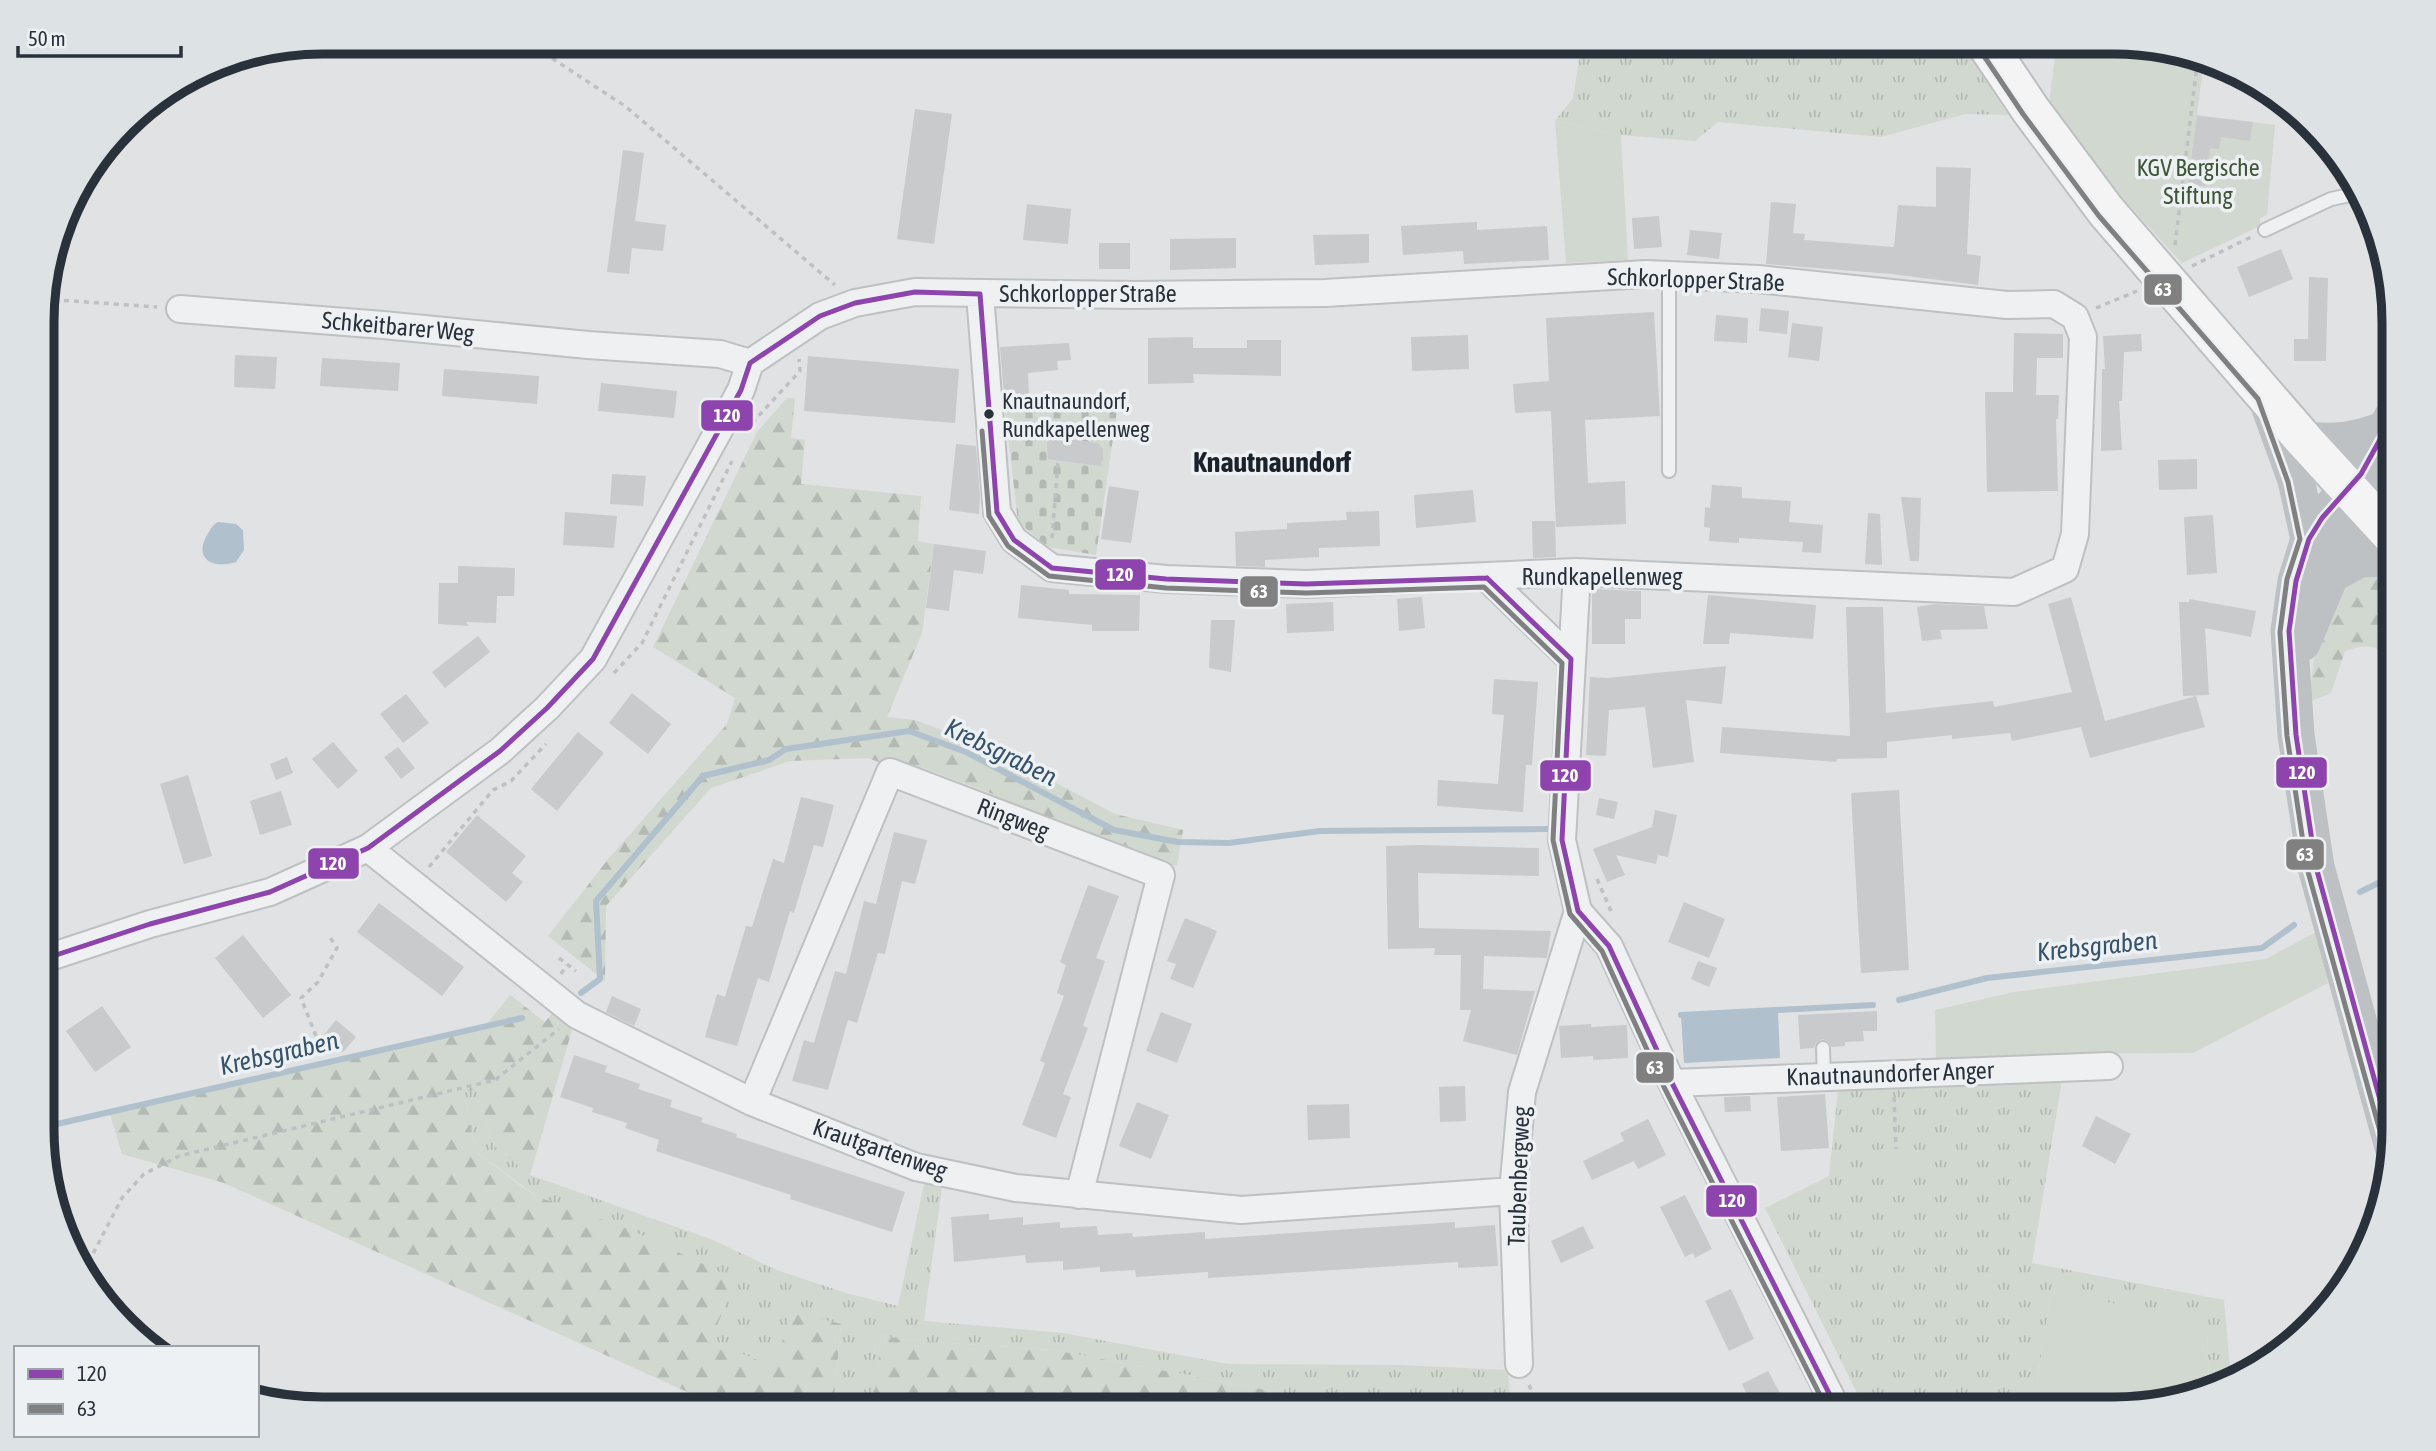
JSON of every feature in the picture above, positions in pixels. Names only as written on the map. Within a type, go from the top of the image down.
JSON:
[{"type":"main road","points":[[1992,54],[2106,211],[2304,440],[2376,505]]},
{"type":"main road","points":[[2266,395],[2296,480],[2308,539]]},
{"type":"main road","points":[[2304,440],[2349,442],[2367,437],[2382,427]]},
{"type":"main road","points":[[2293,667],[2343,545],[2376,505],[2373,455],[2382,436]]},
{"type":"main road","points":[[2376,505],[2322,518],[2308,539],[2296,581],[2289,631],[2296,735],[2316,867],[2382,1107]]},
{"type":"main road","points":[[2330,575],[2360,559],[2382,558]]},
{"type":"street","name":"Schkorlopper Straße","points":[[750,363],[820,316],[855,303],[915,292],[1325,293],[1646,274],[1758,279],[2007,305],[2054,304],[2075,317]]},
{"type":"street","name":"Rundkapellenweg","points":[[980,294],[997,512],[1014,540],[1052,568],[1166,579],[1306,584],[1577,572],[2014,592],[2066,569],[2075,534],[2083,337],[2075,317]]},
{"type":"street","name":"Schkeitbarer Weg","points":[[180,309],[720,354],[750,363]]},
{"type":"street","points":[[54,955],[150,924],[270,892],[368,848],[499,751],[547,708],[593,659],[741,390],[750,363]]},
{"type":"street","points":[[1577,572],[1562,840],[1578,911],[1609,946],[1672,1083],[1831,1397]]},
{"type":"street","points":[[1487,578],[1571,659]]},
{"type":"street","name":"Ringweg","points":[[752,1102],[891,772],[1161,875],[1079,1195]]},
{"type":"street","name":"Krautgartenweg","points":[[368,848],[577,1015],[752,1102],[916,1167],[1016,1188],[1241,1210],[1513,1191]]},
{"type":"street","name":"Taubenbergweg","points":[[1519,1364],[1513,1191],[1522,1092],[1578,911]]},
{"type":"street","name":"Knautnaundorfer Anger","points":[[1672,1083],[2109,1066]]},
{"type":"lane","points":[[2265,230],[2331,199],[2350,195]]},
{"type":"lane","points":[[1669,275],[1669,471]]},
{"type":"lane","points":[[1823,1048],[1824,1077]]},
{"type":"path","points":[[545,54],[625,106],[855,303]]},
{"type":"path","points":[[2174,246],[2197,67]]},
{"type":"path","points":[[2190,266],[2265,230]]},
{"type":"path","points":[[2075,317],[2139,290]]},
{"type":"path","points":[[56,300],[180,309]]},
{"type":"path","points":[[1051,547],[1058,461]]},
{"type":"path","points":[[316,1036],[301,998],[318,982],[337,948],[329,936]]},
{"type":"path","points":[[559,958],[576,971]]},
{"type":"path","points":[[89,1261],[122,1198],[144,1174],[179,1156],[495,1080],[577,1015]]},
{"type":"path","points":[[1893,1074],[1896,1149]]},
{"type":"green space","points":[[1580,54],[1968,54],[2008,115],[1965,114],[1881,137],[1718,122],[1695,141],[1621,135],[1555,121],[1573,98]]},
{"type":"green space","name":"KGV Bergische Stiftung","points":[[2055,54],[2131,55],[2166,59],[2203,69],[2197,115],[2275,125],[2267,215],[2260,218],[2260,226],[2182,263],[2125,201],[2049,103]]},
{"type":"green space","points":[[1555,121],[1621,135],[1628,260],[1566,263]]},
{"type":"green space","points":[[787,398],[795,398],[791,438],[805,440],[801,484],[921,496],[918,541],[934,544],[922,633],[887,717],[915,720],[988,747],[1115,814],[1183,830],[1177,866],[1106,849],[992,805],[995,795],[921,767],[917,777],[868,758],[790,761],[711,788],[606,906],[605,981],[548,936],[609,858],[727,724],[735,698],[653,647],[757,432]]},
{"type":"green space","points":[[1004,401],[1118,404],[1096,555],[1048,547],[1018,522]]},
{"type":"green space","points":[[2382,573],[2382,652],[2371,647],[2345,651],[2331,693],[2309,702],[2319,638],[2347,582]]},
{"type":"green space","points":[[2316,932],[2328,983],[2193,1053],[1936,1060],[1935,1010],[2014,992],[2266,959]]},
{"type":"green space","points":[[510,995],[545,1022],[556,1009],[574,1023],[530,1175],[495,1146],[486,1125],[479,1089],[464,1092],[470,1127],[479,1154],[538,1197],[631,1230],[737,1280],[710,1341],[773,1366],[793,1312],[841,1324],[834,1397],[698,1397],[224,1183],[122,1154],[109,1111],[485,1026]]},
{"type":"green space","points":[[2031,1079],[2062,1080],[2032,1263],[2224,1300],[2230,1370],[2209,1379],[2207,1333],[2050,1299],[2035,1397],[1859,1397],[1765,1208],[1829,1176],[1838,1090]]},
{"type":"green space","points":[[480,1089],[486,1125],[495,1146],[530,1175],[713,1240],[777,1270],[846,1293],[898,1306],[926,1175],[943,1179],[924,1321],[1063,1333],[1228,1364],[1400,1365],[1508,1370],[1510,1397],[1299,1397],[1054,1350],[905,1340],[881,1335],[874,1397],[834,1397],[841,1324],[773,1367],[709,1341],[538,1197],[479,1154],[470,1127],[464,1092]]},
{"type":"green space","points":[[1907,1148],[1909,1175],[1881,1177],[1879,1149]]},
{"type":"green space","points":[[2069,1294],[2202,1322],[2207,1333],[2209,1379],[2166,1392],[2131,1396],[2035,1397],[2050,1299]]},
{"type":"green space","points":[[881,1335],[905,1340],[1054,1350],[1299,1396],[1299,1397],[874,1397]]},
{"type":"water","points":[[214,524],[236,524],[243,530],[244,550],[236,562],[213,563],[204,556],[203,544]]},
{"type":"water","points":[[1778,1011],[1780,1058],[1684,1063],[1681,1015]]},
{"type":"building","points":[[915,109],[952,114],[934,244],[897,239]]},
{"type":"building","points":[[2197,116],[2253,122],[2250,141],[2221,137],[2219,149],[2210,148],[2205,186],[2188,184]]},
{"type":"building","points":[[623,150],[644,153],[635,221],[666,225],[663,251],[632,248],[629,274],[607,272]]},
{"type":"building","points":[[1936,167],[1971,168],[1967,254],[1981,256],[1978,285],[1892,274],[1766,264],[1771,202],[1796,204],[1793,233],[1805,234],[1804,240],[1894,247],[1898,205],[1936,207]]},
{"type":"building","points":[[1027,204],[1071,209],[1068,244],[1023,240]]},
{"type":"building","points":[[1659,216],[1662,247],[1634,249],[1632,218]]},
{"type":"building","points":[[1477,222],[1477,230],[1547,226],[1549,260],[1464,264],[1463,251],[1403,255],[1401,226]]},
{"type":"building","points":[[1690,230],[1722,233],[1719,259],[1687,255]]},
{"type":"building","points":[[1369,234],[1369,263],[1315,265],[1313,235]]},
{"type":"building","points":[[1236,238],[1236,268],[1170,270],[1170,239]]},
{"type":"building","points":[[1099,243],[1130,243],[1130,269],[1099,269]]},
{"type":"building","points":[[2281,249],[2293,279],[2249,297],[2237,267]]},
{"type":"building","points":[[2309,277],[2328,278],[2326,361],[2294,361],[2294,339],[2308,339]]},
{"type":"building","points":[[1761,308],[1789,311],[1787,334],[1759,331]]},
{"type":"building","points":[[1654,312],[1660,416],[1585,420],[1588,483],[1625,481],[1626,524],[1556,527],[1551,411],[1515,413],[1513,384],[1549,381],[1546,318]]},
{"type":"building","points":[[1716,315],[1748,318],[1747,343],[1714,341]]},
{"type":"building","points":[[1792,323],[1823,327],[1819,361],[1788,357]]},
{"type":"building","points":[[2014,333],[2063,334],[2063,358],[2037,358],[2036,395],[2059,395],[2056,419],[2058,491],[1987,492],[1985,392],[2013,392]]},
{"type":"building","points":[[2141,334],[2142,351],[2124,352],[2122,401],[2119,401],[2122,450],[2101,451],[2102,369],[2105,369],[2103,336]]},
{"type":"building","points":[[1468,335],[1469,369],[1412,371],[1411,337]]},
{"type":"building","points":[[1193,337],[1193,348],[1247,348],[1247,340],[1281,340],[1281,376],[1193,374],[1194,383],[1148,384],[1148,338]]},
{"type":"building","points":[[1069,343],[1071,360],[1057,361],[1058,370],[1028,373],[1029,395],[1004,395],[1000,347]]},
{"type":"building","points":[[235,355],[277,357],[275,389],[234,387]]},
{"type":"building","points":[[808,356],[959,369],[955,423],[804,411]]},
{"type":"building","points":[[322,358],[400,363],[398,391],[320,386]]},
{"type":"building","points":[[444,369],[539,376],[537,404],[442,396]]},
{"type":"building","points":[[601,383],[677,391],[674,418],[598,411]]},
{"type":"building","points":[[1058,437],[1098,443],[1103,449],[1101,466],[1048,459],[1047,442]]},
{"type":"building","points":[[956,444],[976,446],[979,514],[949,510]]},
{"type":"building","points":[[2197,459],[2197,489],[2159,490],[2158,460]]},
{"type":"building","points":[[612,474],[646,476],[643,506],[610,504]]},
{"type":"building","points":[[1712,485],[1742,487],[1742,498],[1791,501],[1789,522],[1823,525],[1821,553],[1802,552],[1803,542],[1739,538],[1739,543],[1709,541],[1710,528],[1704,527],[1705,507],[1710,508]]},
{"type":"building","points":[[1109,486],[1139,491],[1131,543],[1101,539]]},
{"type":"building","points":[[1473,490],[1476,522],[1416,528],[1414,495]]},
{"type":"building","points":[[1901,497],[1921,498],[1919,561],[1910,561]]},
{"type":"building","points":[[1379,511],[1380,546],[1319,548],[1319,557],[1265,560],[1265,567],[1236,566],[1235,532],[1287,529],[1287,523],[1347,520],[1346,512]]},
{"type":"building","points":[[565,512],[617,516],[614,548],[563,545]]},
{"type":"building","points":[[1868,513],[1880,514],[1882,565],[1865,564]]},
{"type":"building","points":[[2213,515],[2217,573],[2187,575],[2184,517]]},
{"type":"building","points":[[1532,521],[1555,521],[1556,557],[1533,558]]},
{"type":"building","points":[[934,544],[986,551],[983,574],[954,570],[949,611],[926,608]]},
{"type":"building","points":[[458,566],[515,568],[514,596],[497,596],[496,623],[466,622],[469,626],[438,624],[439,583],[458,583]]},
{"type":"building","points":[[1021,585],[1069,590],[1069,594],[1140,595],[1139,631],[1092,631],[1092,625],[1018,618]]},
{"type":"building","points":[[1592,589],[1641,591],[1641,619],[1625,619],[1625,644],[1592,644]]},
{"type":"building","points":[[1708,595],[1816,605],[1813,639],[1730,633],[1729,644],[1703,644]]},
{"type":"building","points":[[1422,597],[1425,628],[1399,631],[1397,599]]},
{"type":"building","points":[[2071,597],[2105,721],[2196,696],[2205,727],[2090,758],[2081,727],[2012,741],[2010,733],[1952,739],[1952,735],[1887,742],[1887,758],[1837,759],[1836,762],[1720,753],[1722,727],[1850,736],[1846,607],[1883,607],[1886,713],[1993,701],[1994,707],[2072,692],[2048,604]]},
{"type":"building","points":[[2189,599],[2256,611],[2251,637],[2205,628],[2209,695],[2183,696],[2179,602],[2189,602]]},
{"type":"building","points":[[1333,602],[1334,631],[1287,633],[1286,604]]},
{"type":"building","points":[[1935,604],[1984,606],[1988,629],[1940,630],[1942,639],[1922,641],[1917,607]]},
{"type":"building","points":[[1211,620],[1235,620],[1231,672],[1209,668]]},
{"type":"building","points":[[478,636],[490,652],[445,688],[432,672]]},
{"type":"building","points":[[1726,666],[1722,704],[1686,700],[1694,762],[1653,768],[1645,707],[1609,710],[1606,756],[1586,755],[1590,677],[1607,678]]},
{"type":"building","points":[[1494,679],[1538,682],[1532,765],[1526,765],[1523,812],[1437,806],[1438,780],[1498,784],[1504,715],[1492,714]]},
{"type":"building","points":[[632,693],[671,724],[648,754],[609,723]]},
{"type":"building","points":[[406,694],[429,723],[403,743],[380,714]]},
{"type":"building","points":[[578,732],[604,753],[557,811],[531,789]]},
{"type":"building","points":[[333,742],[358,771],[338,789],[312,759]]},
{"type":"building","points":[[398,747],[415,768],[401,779],[384,757]]},
{"type":"building","points":[[287,757],[293,773],[276,780],[270,764]]},
{"type":"building","points":[[188,775],[212,856],[184,864],[160,784]]},
{"type":"building","points":[[1899,790],[1909,970],[1861,973],[1851,793]]},
{"type":"building","points":[[281,791],[292,825],[260,835],[250,801]]},
{"type":"building","points":[[801,797],[834,805],[823,847],[814,845],[794,913],[790,911],[769,982],[758,978],[737,1046],[705,1037],[717,994],[725,997],[746,926],[752,927],[773,859],[784,863]]},
{"type":"building","points":[[1599,798],[1618,802],[1614,819],[1596,815]]},
{"type":"building","points":[[1655,810],[1677,815],[1668,857],[1658,855],[1656,864],[1616,855],[1625,875],[1607,882],[1593,849],[1652,827]]},
{"type":"building","points":[[477,815],[526,856],[512,873],[523,882],[506,902],[446,852]]},
{"type":"building","points":[[894,832],[927,840],[915,884],[902,881],[885,954],[878,953],[857,1023],[848,1020],[828,1090],[792,1081],[804,1040],[814,1043],[835,971],[846,974],[864,901],[876,904]]},
{"type":"building","points":[[1386,846],[1539,848],[1539,876],[1418,873],[1419,928],[1551,931],[1547,958],[1484,956],[1483,989],[1535,991],[1517,1055],[1463,1041],[1471,1010],[1460,1010],[1461,955],[1434,955],[1435,948],[1388,949]]},
{"type":"building","points":[[1088,885],[1119,896],[1096,958],[1105,961],[1083,1026],[1088,1028],[1063,1094],[1071,1097],[1056,1138],[1022,1125],[1045,1063],[1040,1061],[1064,996],[1057,993],[1066,965],[1060,962]]},
{"type":"building","points":[[1684,902],[1725,919],[1709,958],[1668,942]]},
{"type":"building","points":[[379,903],[464,967],[442,996],[357,932]]},
{"type":"building","points":[[1185,918],[1217,931],[1193,988],[1170,979],[1176,964],[1167,961]]},
{"type":"building","points":[[243,935],[291,995],[263,1018],[215,958]]},
{"type":"building","points":[[1698,961],[1717,968],[1709,987],[1691,979]]},
{"type":"building","points":[[612,996],[641,1009],[634,1026],[606,1012]]},
{"type":"building","points":[[102,1006],[131,1047],[95,1072],[66,1031]]},
{"type":"building","points":[[1877,1011],[1877,1031],[1863,1031],[1864,1041],[1845,1042],[1845,1046],[1832,1047],[1828,1041],[1822,1039],[1814,1048],[1800,1049],[1798,1015]]},
{"type":"building","points":[[1161,1012],[1192,1024],[1177,1063],[1146,1051]]},
{"type":"building","points":[[336,1020],[356,1037],[343,1052],[337,1047],[332,1054],[318,1042]]},
{"type":"building","points":[[1591,1024],[1591,1027],[1627,1025],[1628,1058],[1561,1058],[1559,1026]]},
{"type":"building","points":[[574,1055],[607,1066],[605,1072],[640,1084],[638,1089],[672,1100],[670,1107],[703,1118],[701,1122],[737,1134],[736,1137],[905,1192],[892,1232],[790,1199],[791,1195],[656,1151],[659,1140],[625,1128],[627,1123],[592,1112],[593,1108],[560,1097]]},
{"type":"building","points":[[1465,1086],[1466,1121],[1440,1122],[1439,1087]]},
{"type":"building","points":[[1825,1094],[1829,1148],[1781,1151],[1777,1097]]},
{"type":"building","points":[[1750,1096],[1751,1111],[1725,1112],[1724,1097]]},
{"type":"building","points":[[1137,1102],[1169,1115],[1151,1159],[1119,1146]]},
{"type":"building","points":[[1349,1104],[1350,1138],[1308,1140],[1307,1105]]},
{"type":"building","points":[[2096,1116],[2131,1134],[2115,1164],[2082,1146]]},
{"type":"building","points":[[1648,1119],[1666,1155],[1638,1169],[1634,1161],[1592,1180],[1583,1161],[1624,1141],[1620,1133]]},
{"type":"building","points":[[1685,1195],[1712,1249],[1695,1258],[1693,1253],[1685,1257],[1660,1207]]},
{"type":"building","points":[[989,1214],[989,1220],[1023,1217],[1023,1225],[1060,1222],[1060,1228],[1097,1226],[1098,1235],[1132,1233],[1133,1237],[1205,1232],[1205,1239],[1455,1222],[1455,1228],[1495,1225],[1498,1266],[1458,1268],[1458,1262],[1208,1278],[1208,1272],[1136,1277],[1135,1270],[1100,1272],[1100,1267],[1063,1270],[1063,1261],[1026,1263],[1025,1255],[954,1262],[951,1217]]},
{"type":"building","points":[[1583,1226],[1594,1248],[1561,1263],[1551,1241]]},
{"type":"building","points":[[1731,1289],[1754,1339],[1729,1351],[1705,1301]]},
{"type":"building","points":[[1768,1371],[1782,1397],[1748,1397],[1742,1384]]},
{"type":"waterway","name":"Krebsgraben","points":[[581,993],[600,979],[596,901],[703,776],[769,760],[786,749],[909,731],[966,752],[1114,830],[1178,842],[1229,843],[1320,831],[1549,829]]},
{"type":"waterway","name":"Krebsgraben","points":[[2360,892],[2382,881]]},
{"type":"waterway","name":"Krebsgraben","points":[[1899,1000],[1987,978],[2262,948],[2294,925]]},
{"type":"waterway","name":"Krebsgraben","points":[[1681,1015],[1873,1005]]},
{"type":"waterway","name":"Krebsgraben","points":[[54,1125],[522,1018]]},
{"type":"transit line","name":"63","points":[[1983,54],[2023,114],[2099,216],[2258,399],[2288,482],[2300,539],[2287,579],[2280,632],[2287,736],[2307,868],[2382,1136]]},
{"type":"transit line","name":"120","points":[[54,956],[150,924],[270,892],[368,848],[500,751],[547,708],[593,659],[741,390],[750,363],[820,316],[855,303],[915,292],[980,294]]},
{"type":"transit line","name":"120","points":[[980,294],[997,512],[1014,540],[1052,568],[1166,579],[1306,584],[1487,578]]},
{"type":"transit line","name":"63","points":[[982,431],[989,516],[1008,546],[1049,576],[1166,588],[1306,593],[1484,587],[1562,663],[1553,840],[1570,914],[1602,951],[1664,1087],[1821,1397]]},
{"type":"transit line","name":"120","points":[[2382,436],[2361,474],[2322,518],[2309,539],[2296,581],[2289,631],[2296,735],[2316,867],[2382,1107]]},
{"type":"transit line","name":"120","points":[[1487,578],[1571,659],[1562,840],[1578,911],[1609,946],[1672,1083],[1831,1397]]},
{"type":"place","name":"Knautnaundorf, Rundkapellenweg","points":[[989,414]]},
{"type":"district","name":"Knautnaundorf","points":[[1272,462]]}]
